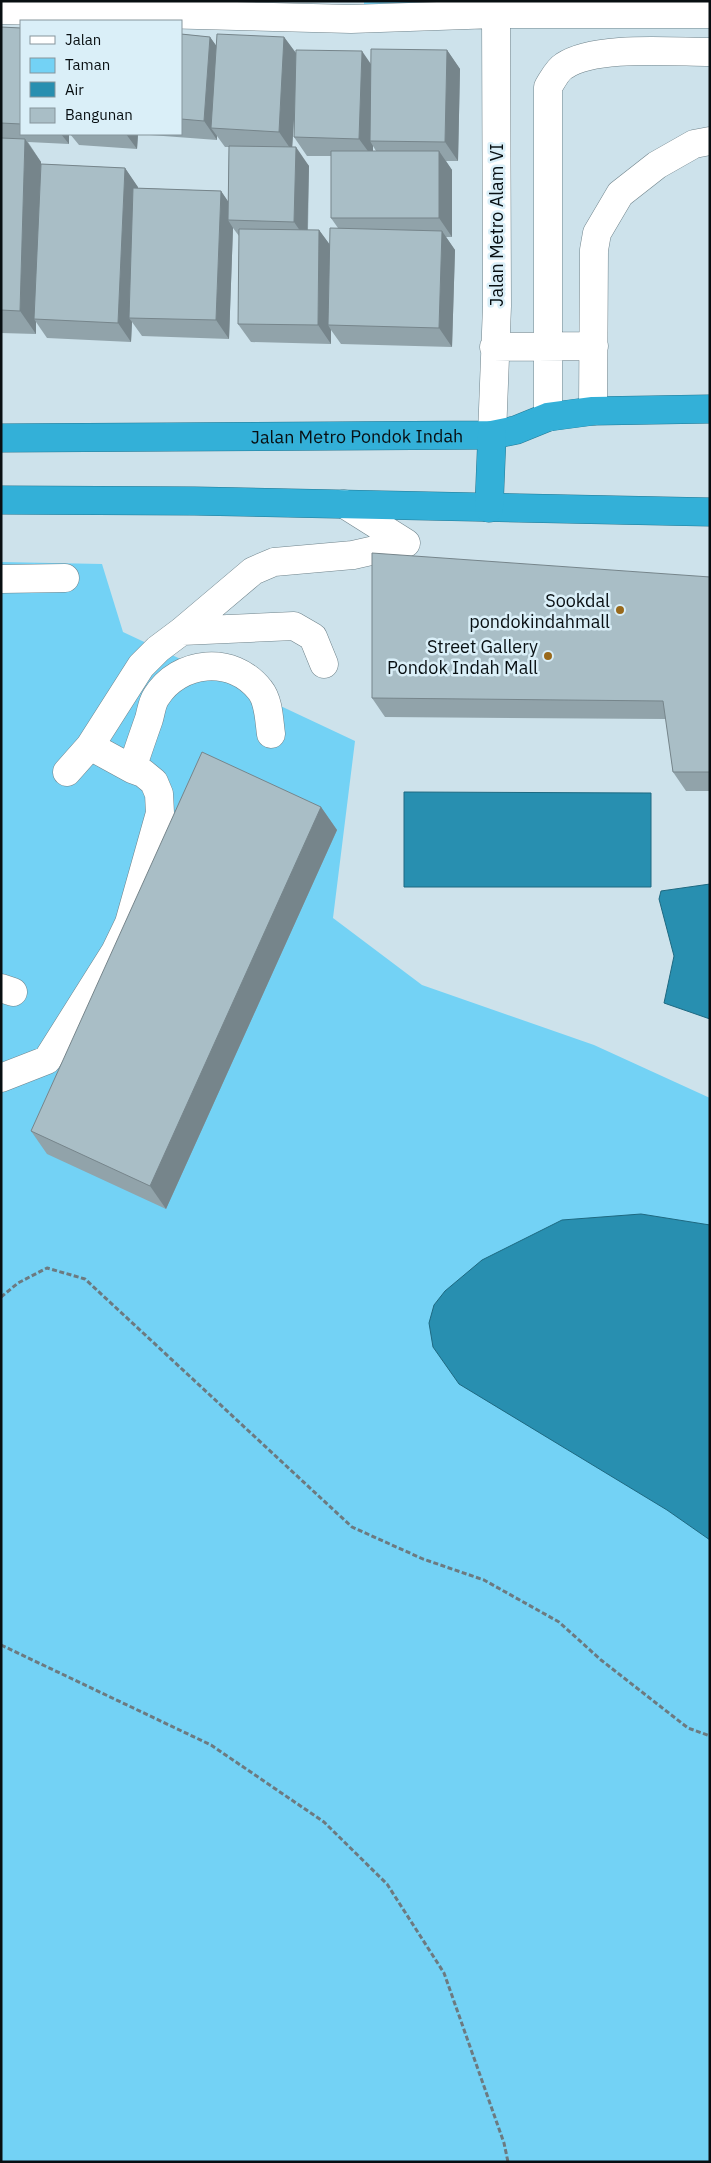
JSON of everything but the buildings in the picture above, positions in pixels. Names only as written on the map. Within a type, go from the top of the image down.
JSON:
[{"type":"highway","name":"Jalan Metro Pondok Indah","points":[[1,438],[492,435],[516,430],[548,417],[593,410],[710,409]]},
{"type":"highway","points":[[490,508],[492,435]]},
{"type":"highway","points":[[1,500],[344,504],[710,512]]},
{"type":"street","points":[[1,10],[351,10],[496,14],[618,8],[710,14]]},
{"type":"street","name":"Jalan Metro Alam VI","points":[[492,435],[497,306],[496,14]]},
{"type":"street","points":[[548,417],[548,87],[563,66],[589,56],[632,52],[710,52]]},
{"type":"street","points":[[593,410],[594,250],[597,233],[620,194],[657,165],[694,144],[710,141]]},
{"type":"street","points":[[494,347],[594,346]]},
{"type":"street","points":[[67,772],[90,746],[141,666],[158,649],[252,571],[274,562],[353,555],[406,543],[344,504]]},
{"type":"street","points":[[1,579],[65,578]]},
{"type":"street","points":[[182,631],[294,626],[313,637],[324,664]]},
{"type":"street","points":[[132,770],[156,698],[169,682],[188,670],[208,665],[226,667],[245,677],[261,690],[267,707],[271,734]]},
{"type":"street","points":[[1,1078],[47,1060],[115,952],[129,923],[160,813],[159,794],[154,782],[143,773],[132,770],[90,746]]},
{"type":"path","points":[[1,1297],[18,1283],[47,1268],[85,1279],[352,1527],[422,1559],[484,1580],[559,1622],[601,1660],[688,1728],[710,1736]]},
{"type":"path","points":[[1,1645],[211,1745],[324,1822],[388,1884],[444,1973],[504,2143],[508,2162]]},
{"type":"green space","points":[[364,1],[595,1],[364,5]]},
{"type":"green space","points":[[1,562],[102,564],[123,632],[355,741],[333,918],[422,985],[594,1045],[710,1098],[710,2162],[1,2162]]},
{"type":"water","points":[[404,792],[651,793],[651,887],[404,887]]},
{"type":"water","points":[[710,884],[710,1019],[664,1003],[674,956],[659,899],[661,891]]},
{"type":"water","points":[[641,1214],[710,1225],[710,1540],[667,1510],[459,1384],[433,1347],[429,1323],[434,1305],[445,1291],[482,1260],[562,1220]]},
{"type":"place","name":"Sookdal pondokindahmall","points":[[620,610]]},
{"type":"place","name":"Street Gallery Pondok Indah Mall","points":[[548,656]]}]
